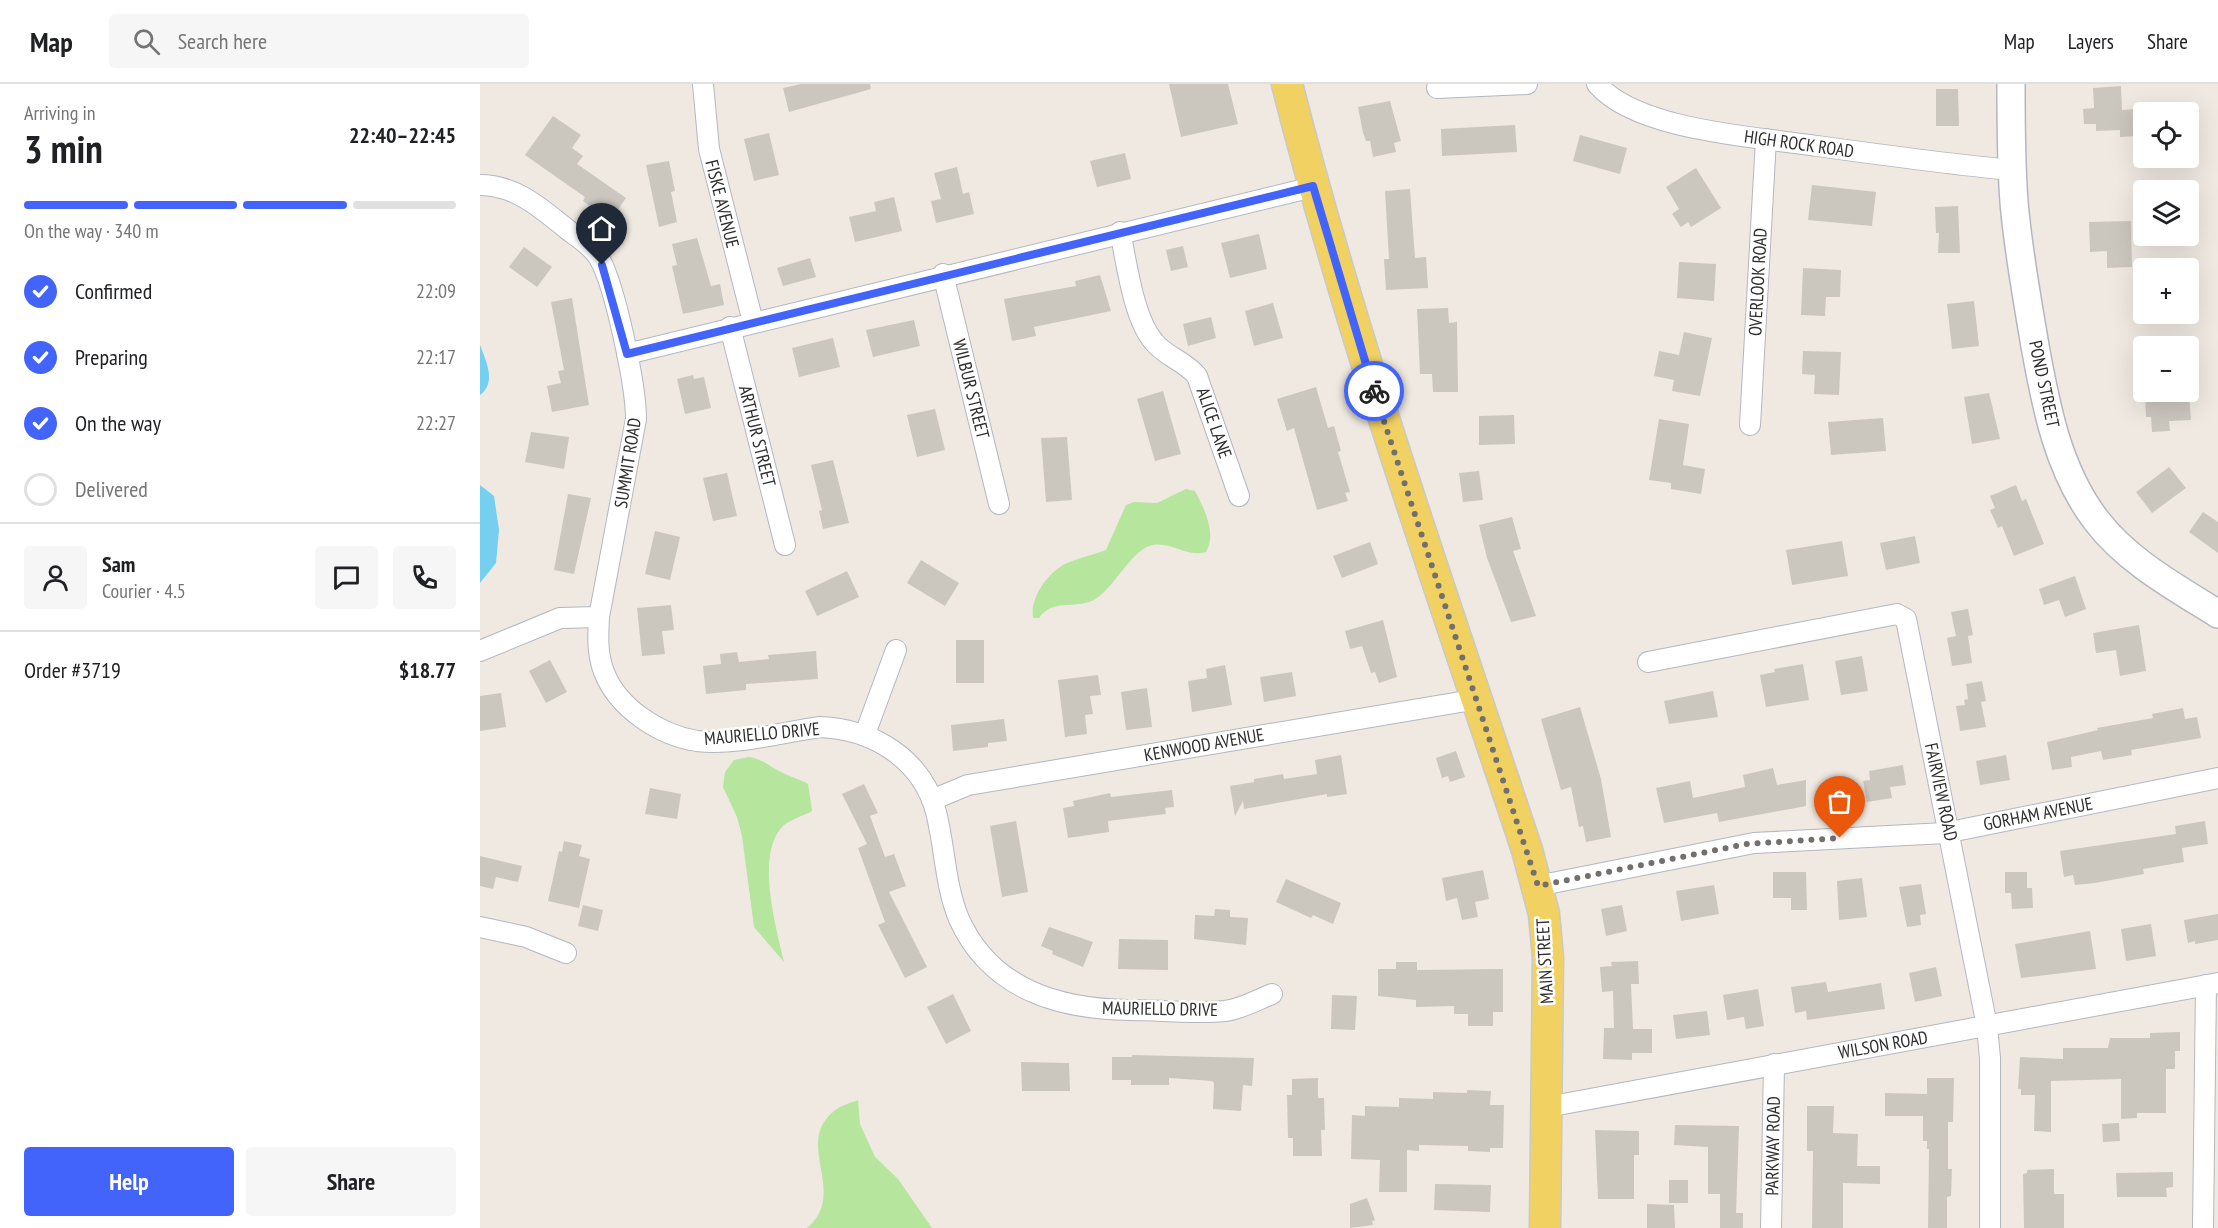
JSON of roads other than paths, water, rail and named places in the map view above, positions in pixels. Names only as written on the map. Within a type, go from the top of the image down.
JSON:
[{"type":"main road","name":"MAIN STREET","points":[[1287,84],[1313,186],[1374,391],[1478,699],[1538,886],[1544,914],[1548,958],[1545,1228]]},
{"type":"street","name":"FISKE AVENUE","points":[[703,84],[711,160],[753,322]]},
{"type":"street","points":[[1437,88],[1527,84]]},
{"type":"street","name":"HIGH ROCK ROAD","points":[[1597,84],[1609,96],[1623,104],[1665,120],[1766,140],[1901,159],[2012,170]]},
{"type":"street","name":"POND STREET","points":[[2011,84],[2012,170],[2022,265],[2044,392],[2060,450],[2072,481],[2097,521],[2118,544],[2156,575],[2218,614]]},
{"type":"street","name":"OVERLOOK ROAD","points":[[1750,426],[1766,140]]},
{"type":"street","name":"SUMMIT ROAD","points":[[480,185],[495,186],[522,196],[595,252],[606,276],[634,386],[636,428],[599,617]]},
{"type":"street","points":[[627,354],[943,274],[1313,186]]},
{"type":"street","name":"ALICE LANE","points":[[1120,232],[1137,303],[1147,331],[1155,344],[1185,363],[1197,376],[1239,496]]},
{"type":"street","name":"WILBUR STREET","points":[[943,274],[999,504]]},
{"type":"street","name":"ARTHUR STREET","points":[[730,327],[785,545]]},
{"type":"street","name":"FAIRVIEW ROAD","points":[[1648,662],[1897,615],[1904,616],[1908,622],[1987,1026],[1990,1058],[1989,1228]]},
{"type":"street","points":[[480,651],[560,618],[599,617]]},
{"type":"street","name":"MAURIELLO DRIVE","points":[[599,617],[598,640],[601,662],[615,691],[632,710],[668,732],[706,741],[820,727],[866,734],[901,757],[919,777],[932,800],[952,897],[960,920],[982,954],[1020,986],[1056,1002],[1093,1009],[1224,1011],[1272,994]]},
{"type":"street","points":[[866,734],[896,650]]},
{"type":"street","name":"KENWOOD AVENUE","points":[[932,800],[972,784],[1478,699]]},
{"type":"street","name":"GORHAM AVENUE","points":[[1538,886],[1754,843],[1950,832],[2218,778]]},
{"type":"street","points":[[480,927],[526,937],[566,953]]},
{"type":"street","points":[[2203,1228],[2212,984]]},
{"type":"street","name":"WILSON ROAD","points":[[1547,1107],[2212,984]]},
{"type":"street","name":"PARKWAY ROAD","points":[[1771,1228],[1774,1065]]},
{"type":"water","points":[[480,345],[489,378],[485,390],[480,395]]},
{"type":"water","points":[[480,485],[494,496],[499,530],[496,563],[480,583]]}]
